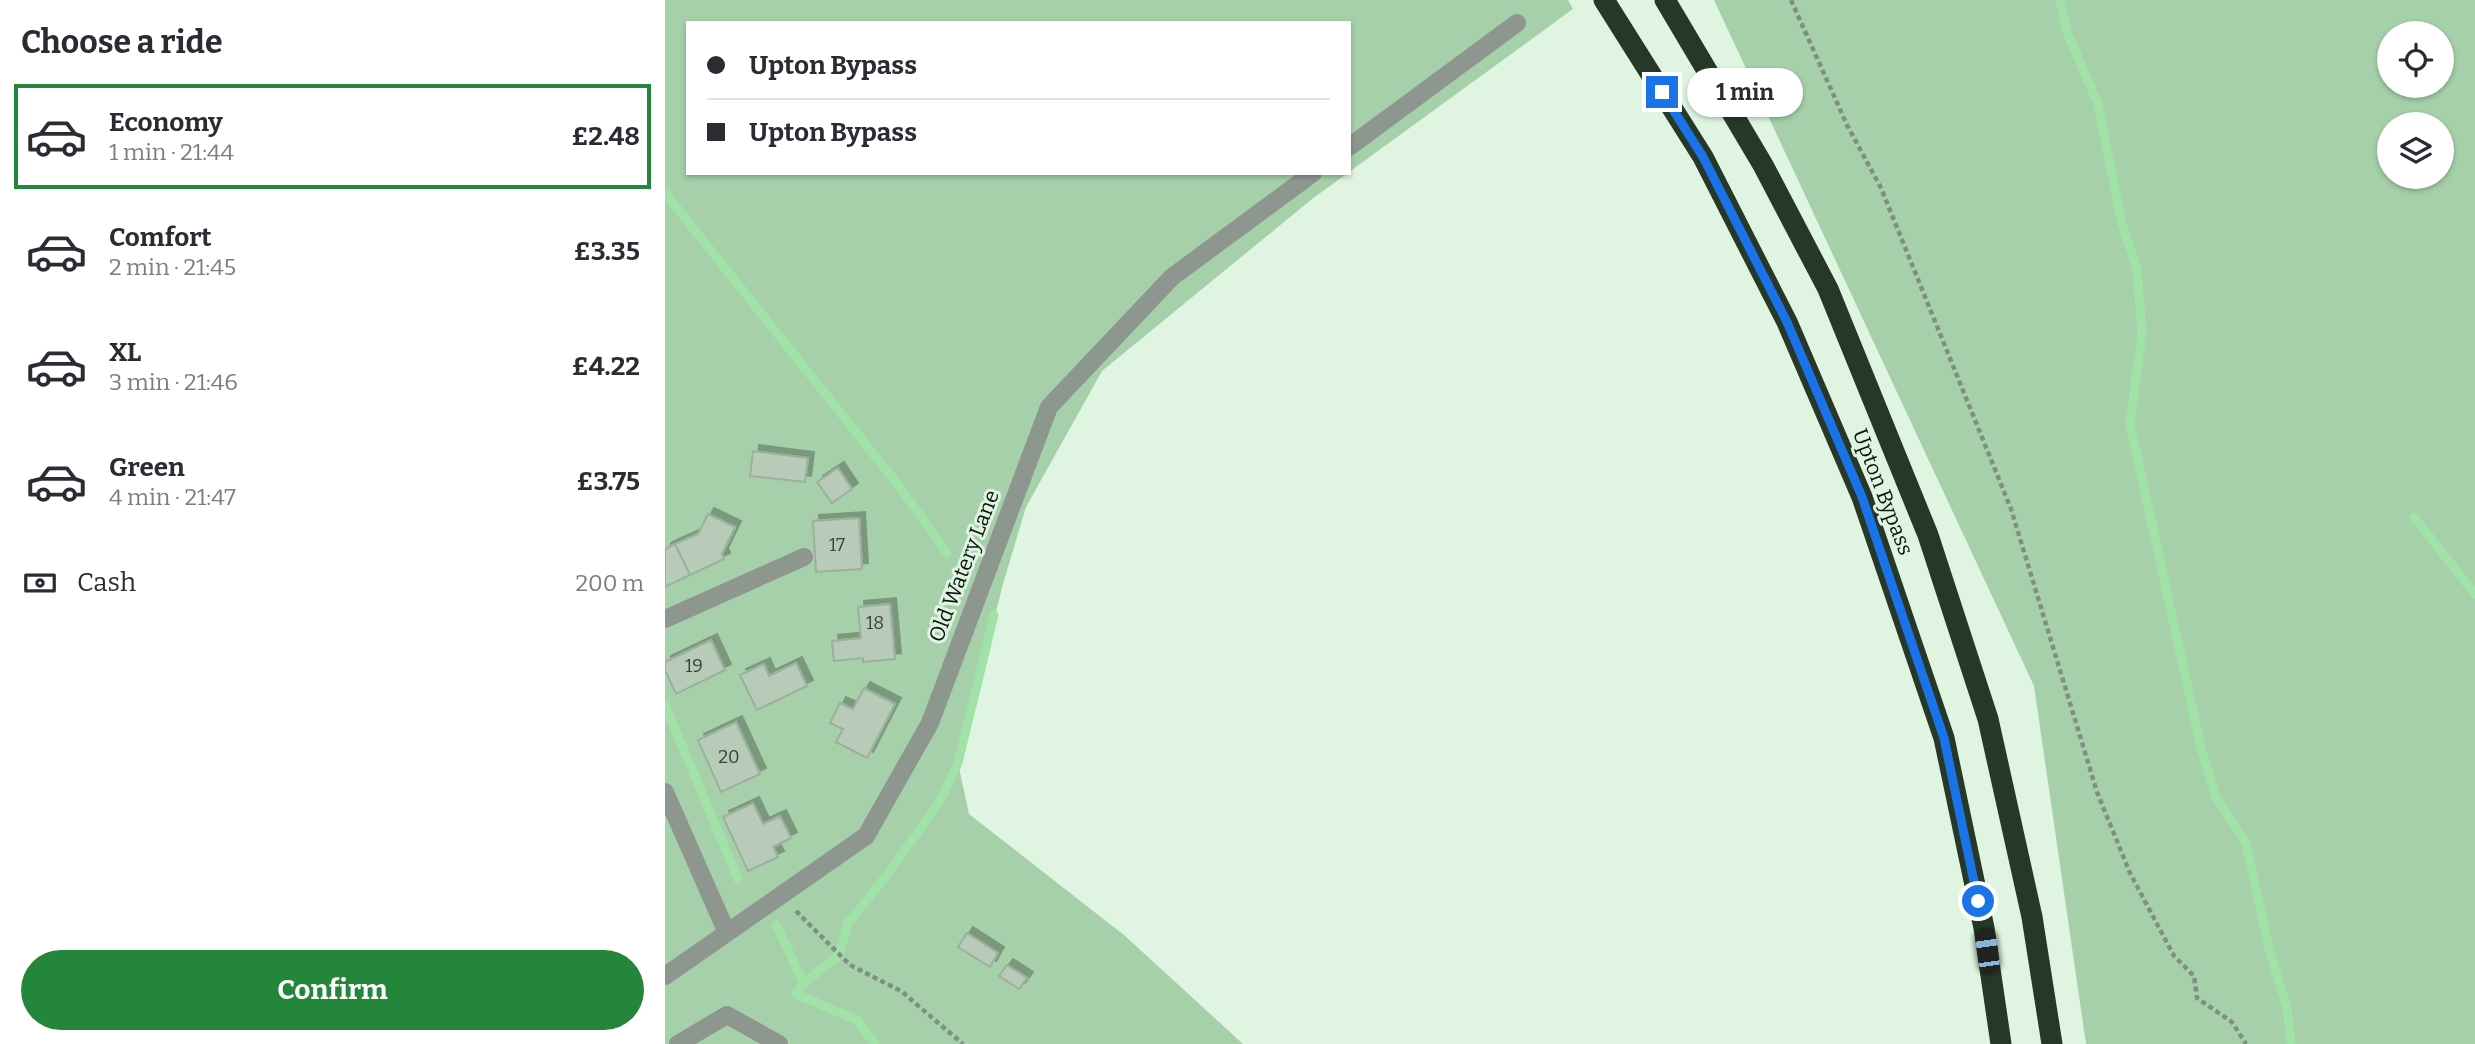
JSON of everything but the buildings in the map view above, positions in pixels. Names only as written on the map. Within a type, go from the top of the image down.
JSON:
[{"type":"highway","name":"Upton Bypass","points":[[1604,0],[1709,169],[1787,322],[1862,497],[1944,738],[1984,928],[2001,1044]]},
{"type":"highway","name":"Upton Bypass","points":[[1665,0],[1763,165],[1828,289],[1928,535],[1988,719],[2032,918],[2052,1044]]},
{"type":"street","points":[[1351,146],[1517,23]]},
{"type":"street","name":"Old Watery Lane","points":[[665,975],[866,836],[930,723],[1049,407],[1172,277],[1310,175]]},
{"type":"street","points":[[665,619],[804,557]]},
{"type":"street","points":[[665,792],[727,933]]},
{"type":"street","points":[[678,1044],[727,1015],[779,1044]]},
{"type":"path","points":[[1791,0],[1847,125],[1881,188],[2011,509],[2097,792],[2130,873],[2174,956],[2194,976],[2197,998],[2232,1022],[2246,1044]]},
{"type":"path","points":[[781,895],[850,965],[901,991],[963,1044]]},
{"type":"green space","points":[[665,0],[1568,0],[1573,9],[1351,171],[1351,21],[686,21],[686,175],[1345,175],[1312,199],[1102,371],[1026,507],[1003,584],[958,763],[969,814],[1124,935],[1243,1044],[665,1044]]},
{"type":"green space","points":[[1714,0],[2475,0],[2475,1044],[2086,1044],[2034,686]]},
{"type":"waterway","points":[[2060,0],[2067,32],[2098,104],[2122,224],[2137,269],[2142,333],[2130,424],[2201,748],[2216,797],[2246,843],[2269,949],[2287,1008],[2291,1044]]},
{"type":"waterway","points":[[665,193],[899,486],[947,553]]},
{"type":"waterway","points":[[2414,517],[2475,594]]},
{"type":"waterway","points":[[875,1044],[857,1020],[796,994],[804,983],[839,955],[848,923],[887,875],[940,801],[958,763],[994,615]]},
{"type":"waterway","points":[[665,705],[738,879]]},
{"type":"waterway","points":[[776,925],[804,983]]},
{"type":"route","points":[[1662,92],[1703,157],[1787,322],[1862,497],[1944,738],[1978,901]]}]
